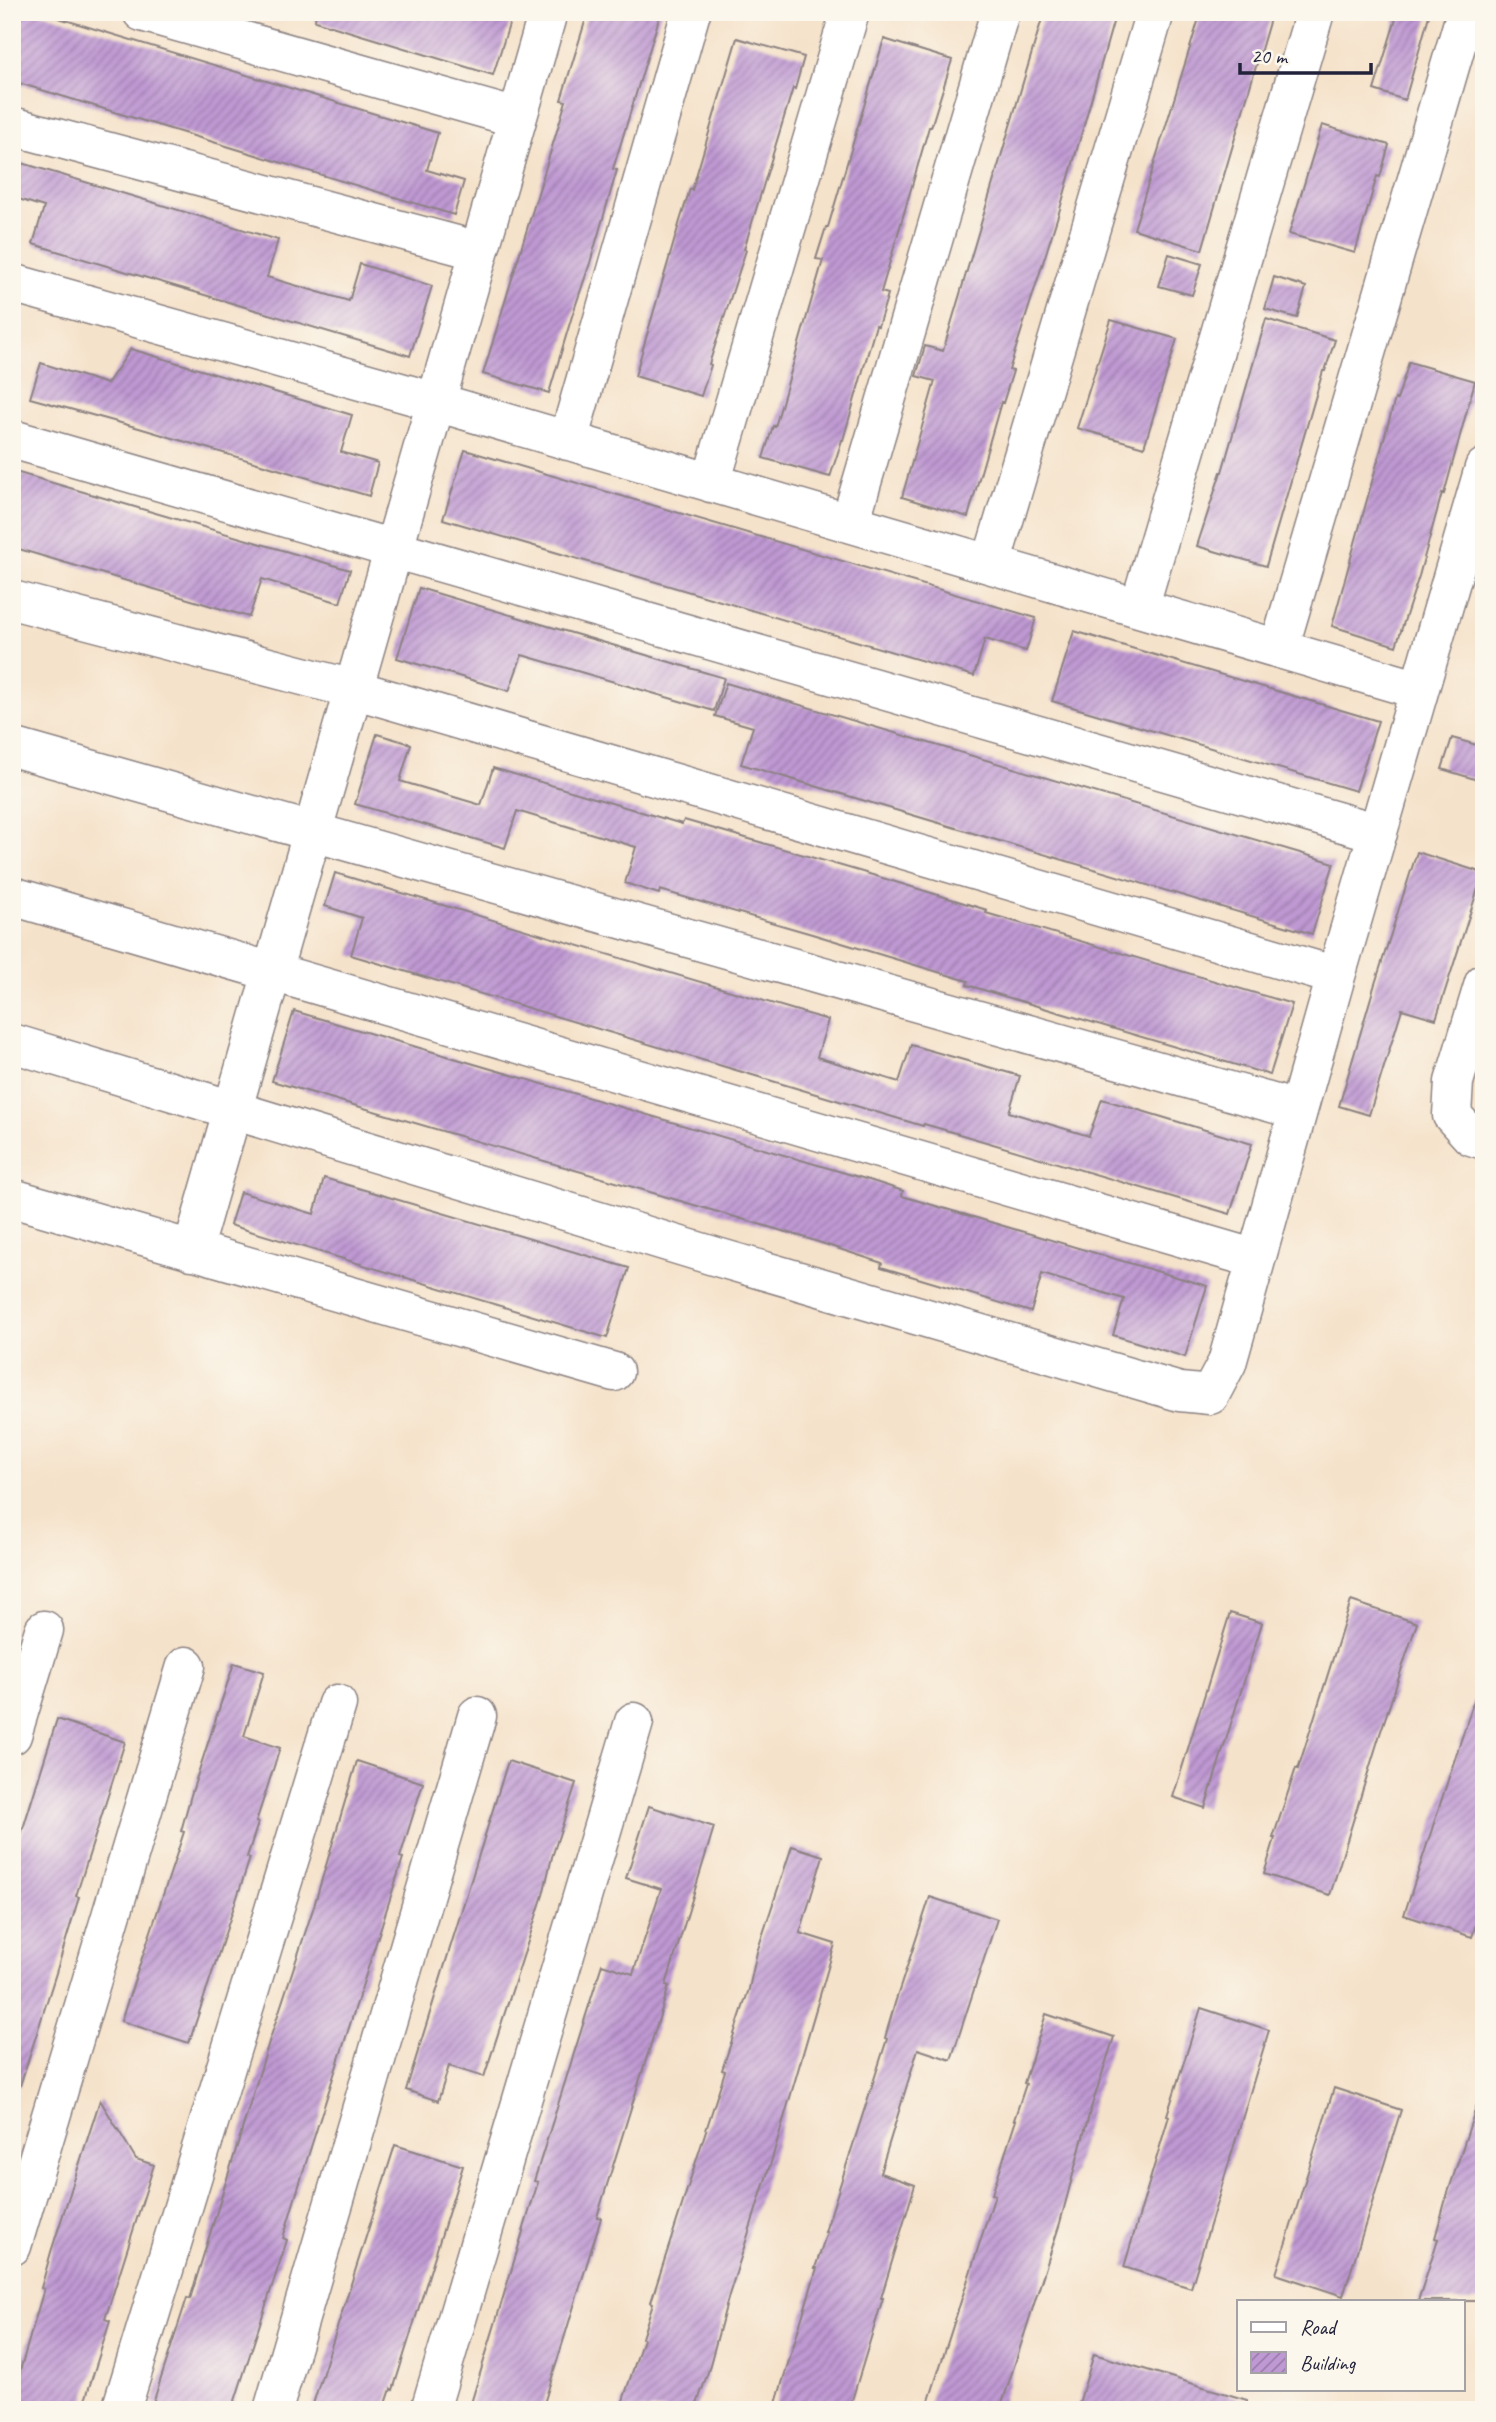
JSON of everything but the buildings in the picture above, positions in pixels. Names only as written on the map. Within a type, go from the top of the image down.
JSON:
[{"type":"street","points":[[142,12],[517,118]]},
{"type":"street","points":[[192,1251],[548,12]]},
{"type":"street","points":[[568,441],[691,12]]},
{"type":"street","points":[[711,483],[850,12]]},
{"type":"street","points":[[850,523],[1000,12]]},
{"type":"street","points":[[992,564],[1155,12]]},
{"type":"street","points":[[1139,608],[1315,12]]},
{"type":"street","points":[[1279,649],[1466,12]]},
{"type":"street","points":[[12,126],[479,251]]},
{"type":"street","points":[[12,283],[436,402],[1419,690]]},
{"type":"street","points":[[12,439],[1378,833]]},
{"type":"street","points":[[12,1043],[717,1257],[1181,1392],[1210,1395],[1227,1363],[1297,1110],[1484,468]]},
{"type":"street","points":[[12,600],[353,689],[1336,976]]},
{"type":"street","points":[[12,747],[1297,1110]]},
{"type":"street","points":[[12,896],[1256,1259]]},
{"type":"street","points":[[1484,983],[1454,1082],[1452,1115],[1471,1136],[1484,1140]]},
{"type":"street","points":[[12,1198],[614,1373]]},
{"type":"street","points":[[12,1735],[44,1630]]},
{"type":"street","points":[[12,2246],[186,1666]]},
{"type":"street","points":[[121,2410],[337,1704]]},
{"type":"street","points":[[273,2410],[477,1716]]},
{"type":"street","points":[[430,2410],[634,1722]]}]
